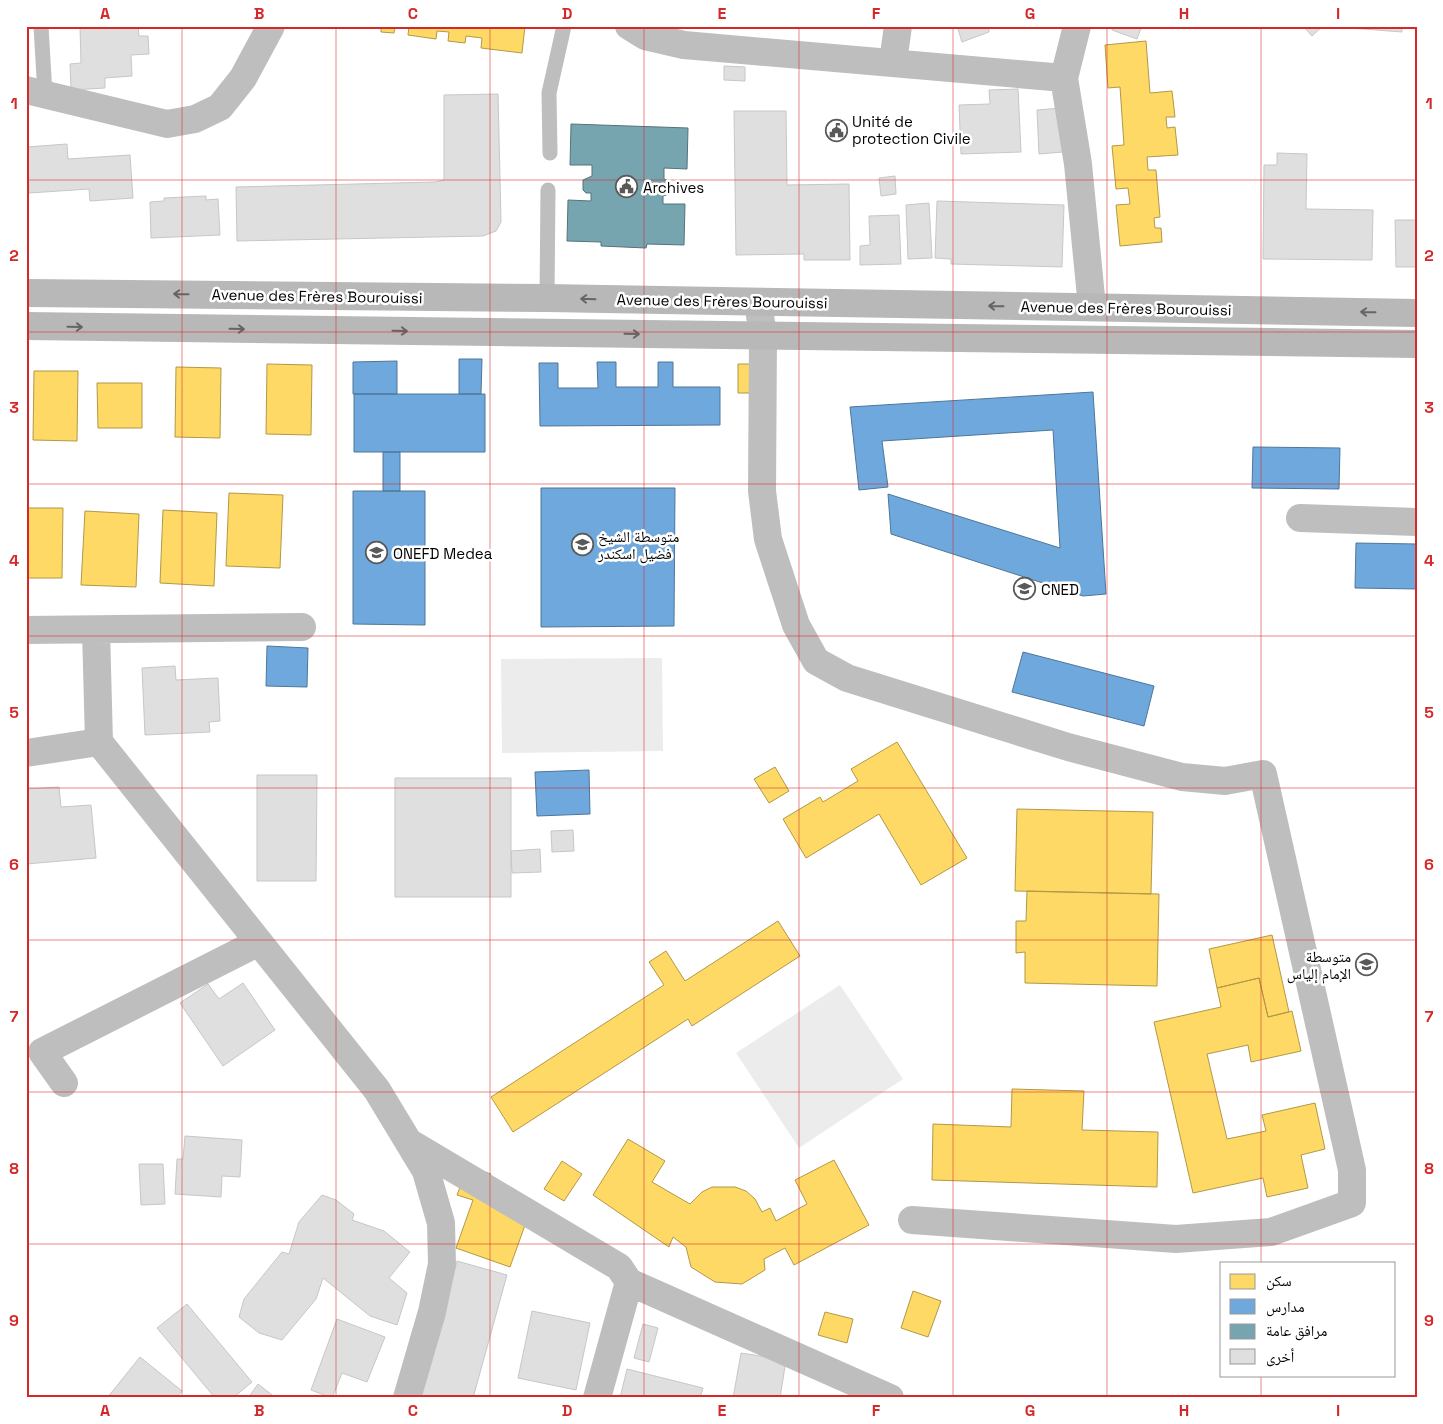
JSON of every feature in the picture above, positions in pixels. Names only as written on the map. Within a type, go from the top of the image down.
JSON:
[{"type":"main road","name":"Avenue des Frères Bourouissi","points":[[26,293],[547,298],[1417,313]]},
{"type":"main road","points":[[26,326],[1417,344]]},
{"type":"street","points":[[36,92],[167,124],[195,119],[220,107],[243,78],[272,26]]},
{"type":"street","points":[[629,26],[645,36],[684,45],[1064,78]]},
{"type":"street","points":[[893,62],[898,26]]},
{"type":"street","points":[[1077,26],[1064,78],[1078,164],[1092,308]]},
{"type":"street","points":[[758,302],[763,336],[762,491],[768,540],[796,625],[816,661],[847,678],[1068,747],[1173,775],[1225,781],[1264,774],[1352,1170],[1352,1203],[1270,1232],[1176,1239],[912,1220]]},
{"type":"street","points":[[1300,518],[1417,522]]},
{"type":"street","points":[[26,630],[302,628]]},
{"type":"street","points":[[96,630],[99,742],[377,1090],[426,1171],[441,1223],[442,1264],[432,1312],[407,1398]]},
{"type":"street","points":[[26,753],[99,742]]},
{"type":"street","points":[[64,1084],[42,1052],[259,942]]},
{"type":"street","points":[[409,1142],[619,1267],[629,1282],[890,1398]]},
{"type":"street","points":[[597,1398],[629,1282]]},
{"type":"lane","points":[[36,92],[41,26]]},
{"type":"lane","points":[[550,153],[549,93],[564,26]]},
{"type":"lane","points":[[547,298],[548,190]]},
{"type":"shaded area","points":[[662,658],[663,751],[502,753],[501,659]]},
{"type":"shaded area","points":[[840,985],[903,1079],[799,1148],[736,1053]]},
{"type":"building: سكن","points":[[381,26],[395,26],[394,33],[381,32]]},
{"type":"building: سكن","points":[[409,26],[525,26],[522,53],[481,48],[482,38],[466,36],[465,43],[448,41],[449,32],[437,31],[436,39],[408,35]]},
{"type":"building: سكن","points":[[1146,41],[1150,93],[1172,91],[1175,117],[1166,117],[1167,128],[1175,127],[1178,155],[1147,157],[1148,170],[1156,170],[1160,217],[1154,218],[1155,228],[1161,228],[1162,242],[1120,246],[1116,205],[1130,204],[1128,188],[1116,189],[1112,146],[1124,145],[1120,87],[1108,88],[1105,45]]},
{"type":"building: سكن","points":[[267,364],[312,365],[311,435],[266,434]]},
{"type":"building: سكن","points":[[738,364],[773,364],[773,393],[738,393]]},
{"type":"building: سكن","points":[[176,367],[221,368],[220,438],[175,437]]},
{"type":"building: سكن","points":[[34,371],[78,371],[77,441],[33,440]]},
{"type":"building: سكن","points":[[97,383],[142,383],[142,428],[98,428]]},
{"type":"building: سكن","points":[[229,493],[283,495],[280,568],[226,566]]},
{"type":"building: سكن","points":[[26,508],[63,508],[62,578],[26,578]]},
{"type":"building: سكن","points":[[163,510],[217,513],[214,586],[160,583]]},
{"type":"building: سكن","points":[[85,511],[139,514],[136,587],[81,585]]},
{"type":"building: سكن","points":[[897,742],[967,858],[921,885],[879,814],[806,858],[783,819],[820,797],[823,802],[858,781],[851,769]]},
{"type":"building: سكن","points":[[775,767],[789,791],[769,803],[754,779]]},
{"type":"building: سكن","points":[[1017,809],[1153,812],[1151,894],[1015,891]]},
{"type":"building: سكن","points":[[1027,891],[1159,894],[1157,986],[1025,983],[1025,952],[1016,953],[1016,921],[1026,921]]},
{"type":"building: سكن","points":[[778,921],[800,956],[692,1026],[688,1019],[513,1132],[491,1097],[664,985],[649,962],[666,951],[685,981]]},
{"type":"building: سكن","points":[[1272,935],[1289,1012],[1268,1017],[1259,978],[1217,988],[1209,949]]},
{"type":"building: سكن","points":[[1259,978],[1268,1017],[1292,1011],[1301,1051],[1251,1062],[1248,1045],[1207,1054],[1227,1139],[1266,1131],[1262,1115],[1315,1103],[1325,1149],[1301,1155],[1308,1188],[1267,1197],[1263,1178],[1193,1193],[1154,1022],[1221,1007],[1217,988]]},
{"type":"building: سكن","points":[[1012,1089],[1084,1091],[1082,1130],[1158,1132],[1157,1187],[932,1180],[933,1124],[1011,1127]]},
{"type":"building: سكن","points":[[628,1139],[665,1161],[652,1182],[690,1204],[702,1192],[712,1187],[735,1187],[746,1191],[755,1199],[762,1212],[770,1208],[776,1221],[807,1204],[795,1180],[834,1160],[869,1225],[794,1265],[785,1248],[764,1259],[765,1270],[742,1284],[715,1282],[691,1267],[686,1247],[673,1237],[669,1247],[593,1195]]},
{"type":"building: سكن","points":[[562,1161],[582,1174],[564,1201],[544,1189]]},
{"type":"building: سكن","points":[[468,1166],[491,1174],[482,1198],[529,1214],[510,1267],[456,1248],[473,1200],[457,1195]]},
{"type":"building: سكن","points":[[913,1291],[941,1301],[928,1337],[901,1328]]},
{"type":"building: سكن","points":[[825,1312],[853,1319],[847,1343],[818,1335]]},
{"type":"building: مدارس","points":[[459,359],[482,359],[481,394],[459,394]]},
{"type":"building: مدارس","points":[[397,361],[397,394],[353,394],[353,362]]},
{"type":"building: مدارس","points":[[597,362],[616,362],[616,387],[658,387],[658,362],[673,362],[673,387],[720,387],[720,425],[540,426],[539,363],[558,363],[558,388],[598,388]]},
{"type":"building: مدارس","points":[[1093,392],[1106,594],[1083,596],[891,534],[888,494],[1060,548],[1053,430],[882,441],[888,487],[859,490],[850,407]]},
{"type":"building: مدارس","points":[[354,394],[485,394],[485,452],[354,452]]},
{"type":"building: مدارس","points":[[1253,447],[1340,448],[1339,489],[1252,488]]},
{"type":"building: مدارس","points":[[383,452],[400,452],[400,491],[383,491]]},
{"type":"building: مدارس","points":[[541,488],[675,488],[674,626],[541,627]]},
{"type":"building: مدارس","points":[[353,491],[425,491],[425,625],[353,624]]},
{"type":"building: مدارس","points":[[1356,543],[1417,544],[1417,589],[1355,588]]},
{"type":"building: مدارس","points":[[267,646],[308,648],[307,687],[266,686]]},
{"type":"building: مدارس","points":[[1023,652],[1154,686],[1144,726],[1012,692]]},
{"type":"building: مدارس","points":[[589,770],[590,814],[537,816],[535,772]]},
{"type":"building: مرافق عامة","name":"Archives","points":[[571,124],[688,128],[687,169],[664,168],[664,179],[672,183],[672,193],[663,196],[663,204],[685,204],[684,245],[647,244],[646,248],[601,246],[601,242],[567,241],[568,200],[591,201],[591,193],[586,193],[583,190],[583,180],[592,176],[592,165],[570,165]]},
{"type":"building: أخرى","points":[[80,26],[138,26],[139,36],[148,36],[149,54],[131,55],[132,76],[105,78],[105,88],[71,90],[70,64],[81,63]]},
{"type":"building: أخرى","points":[[957,26],[989,26],[989,32],[962,42]]},
{"type":"building: أخرى","points":[[1114,26],[1142,26],[1137,39],[1112,30]]},
{"type":"building: أخرى","points":[[1303,26],[1323,26],[1312,36]]},
{"type":"building: أخرى","points":[[1324,26],[1402,26],[1402,32]]},
{"type":"building: أخرى","points":[[724,66],[745,67],[745,81],[724,80]]},
{"type":"building: أخرى","points":[[1018,89],[1021,152],[961,154],[959,105],[990,104],[989,90]]},
{"type":"building: أخرى","points":[[498,94],[501,222],[496,231],[483,236],[237,241],[236,187],[435,182],[444,180],[444,95]]},
{"type":"building: أخرى","points":[[1061,108],[1063,152],[1039,154],[1037,110]]},
{"type":"building: أخرى","points":[[734,111],[786,111],[787,185],[849,184],[850,260],[804,260],[804,254],[736,255]]},
{"type":"building: أخرى","points":[[67,144],[68,159],[130,155],[133,198],[90,201],[89,189],[29,193],[27,147]]},
{"type":"building: أخرى","points":[[1277,153],[1307,154],[1306,209],[1373,210],[1372,260],[1263,259],[1264,165],[1277,165]]},
{"type":"building: أخرى","points":[[895,176],[896,194],[881,196],[879,178]]},
{"type":"building: أخرى","points":[[206,196],[206,200],[218,199],[220,235],[151,238],[150,202],[164,201],[164,198]]},
{"type":"building: أخرى","points":[[937,201],[1064,205],[1062,267],[951,264],[951,259],[935,258]]},
{"type":"building: أخرى","points":[[929,203],[932,258],[908,259],[906,205]]},
{"type":"building: أخرى","points":[[899,215],[901,264],[860,265],[860,246],[870,245],[869,216]]},
{"type":"building: أخرى","points":[[1395,220],[1417,220],[1417,267],[1396,267]]},
{"type":"building: أخرى","points":[[175,666],[176,680],[218,678],[220,721],[209,722],[210,732],[145,735],[142,668]]},
{"type":"building: أخرى","points":[[257,775],[317,775],[316,881],[257,881]]},
{"type":"building: أخرى","points":[[395,778],[511,778],[511,897],[395,897]]},
{"type":"building: أخرى","points":[[59,787],[61,807],[91,805],[96,858],[26,864],[26,789]]},
{"type":"building: أخرى","points":[[573,830],[574,851],[552,852],[551,831]]},
{"type":"building: أخرى","points":[[540,849],[541,872],[512,873],[511,851]]},
{"type":"building: أخرى","points":[[243,983],[275,1030],[223,1066],[180,1003],[208,984],[219,999]]},
{"type":"building: أخرى","points":[[185,1136],[242,1140],[240,1177],[222,1176],[221,1197],[175,1194],[177,1159],[183,1159]]},
{"type":"building: أخرى","points":[[139,1164],[163,1164],[165,1204],[141,1205]]},
{"type":"building: أخرى","points":[[322,1195],[336,1200],[354,1214],[352,1220],[384,1231],[410,1252],[389,1278],[407,1293],[397,1325],[370,1316],[323,1278],[316,1299],[282,1340],[259,1333],[239,1317],[244,1299],[282,1252],[289,1254],[299,1222]]},
{"type":"building: أخرى","points":[[457,1261],[507,1275],[473,1398],[414,1398],[441,1321]]},
{"type":"building: أخرى","points":[[187,1304],[252,1382],[233,1398],[215,1398],[157,1328]]},
{"type":"building: أخرى","points":[[532,1311],[590,1323],[576,1390],[518,1378]]},
{"type":"building: أخرى","points":[[337,1319],[385,1337],[367,1382],[342,1373],[332,1398],[311,1390]]},
{"type":"building: أخرى","points":[[643,1324],[658,1328],[649,1362],[634,1358]]},
{"type":"building: أخرى","points":[[741,1353],[786,1360],[780,1398],[733,1398]]},
{"type":"building: أخرى","points":[[140,1357],[182,1391],[176,1398],[107,1398]]},
{"type":"building: أخرى","points":[[627,1369],[703,1388],[700,1398],[620,1398]]},
{"type":"building: أخرى","points":[[258,1384],[276,1398],[248,1398]]},
{"type":"place","name":"Unité de protection Civile","points":[[836,130]]},
{"type":"place","name":"Archives","points":[[627,187]]},
{"type":"place","name":"متوسطة الشيخ فضيل اسكندر","points":[[582,545]]},
{"type":"place","name":"ONEFD Medea","points":[[377,553]]},
{"type":"place","name":"CNED","points":[[1025,589]]},
{"type":"place","name":"متوسطة الإمام إلياس","points":[[1367,965]]}]
